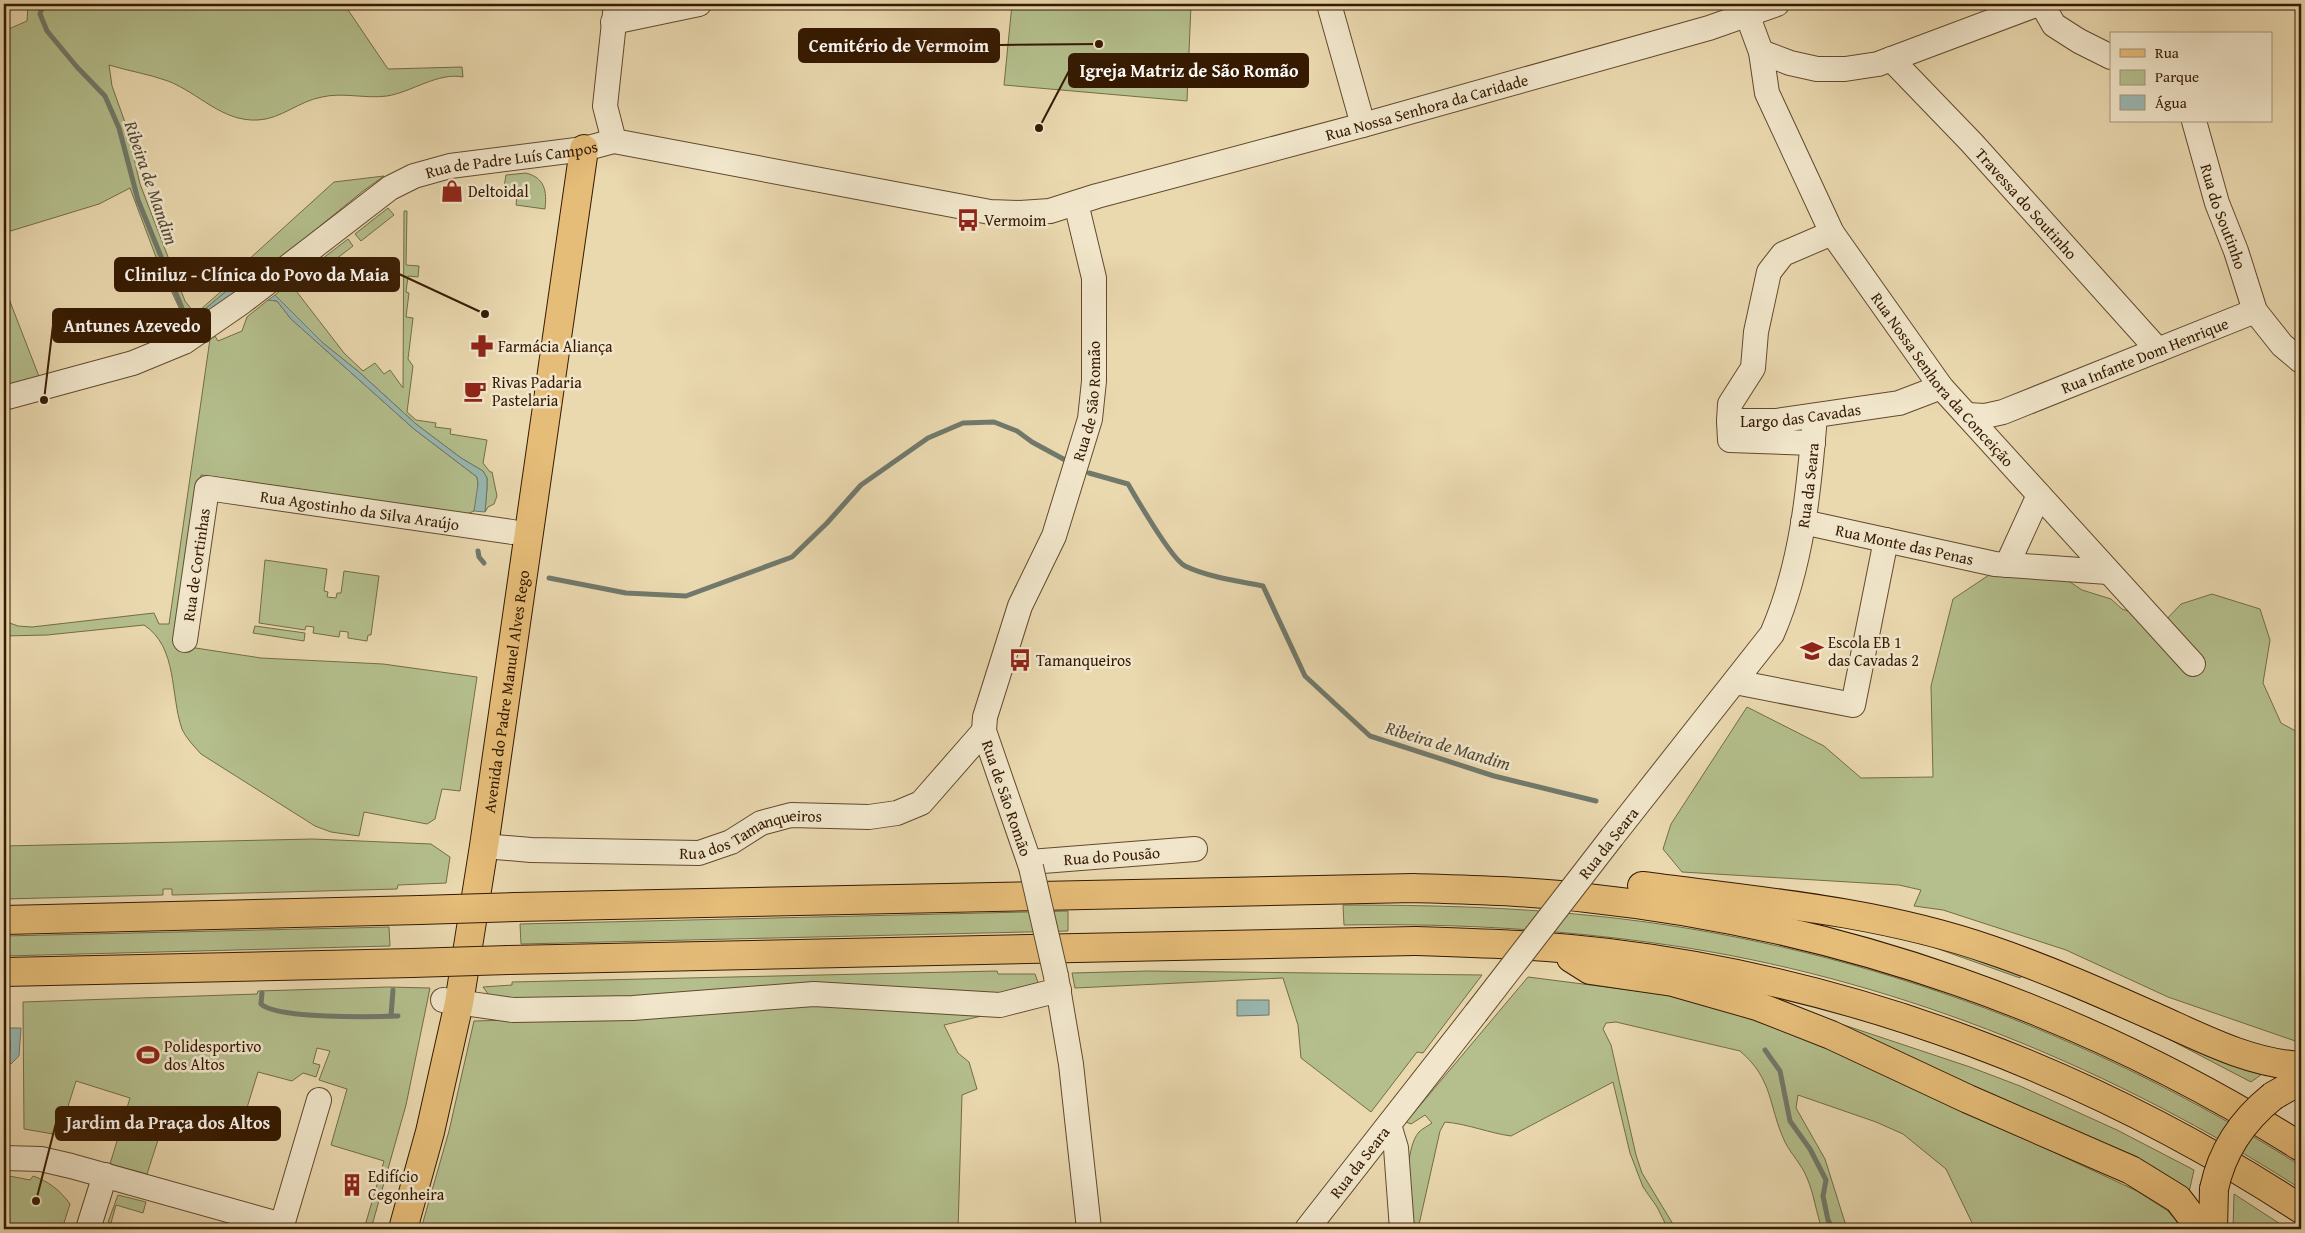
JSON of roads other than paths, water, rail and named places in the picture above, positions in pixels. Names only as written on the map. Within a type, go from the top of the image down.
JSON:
[{"type":"main road","name":"Avenida do Padre Manuel Alves Rego","points":[[476,861],[512,532],[576,150]]},
{"type":"main road","name":"Avenida do Padre Manuel Alves Rego","points":[[403,1229],[430,1132],[476,861],[576,150]]},
{"type":"main road","points":[[1586,898],[1624,884],[1840,912],[1925,930],[1989,949],[2055,974],[2215,1044],[2261,1060],[2301,1066]]},
{"type":"main road","points":[[4,920],[1358,889],[1466,890],[1586,898],[1693,913],[1785,931],[1877,955],[1970,985],[2074,1026],[2147,1060],[2205,1090],[2301,1147]]},
{"type":"main road","points":[[4,972],[1373,942],[1464,942],[1556,948],[1651,959],[1753,978],[1811,991],[1913,1021],[2008,1055],[2094,1093],[2199,1146],[2301,1209]]},
{"type":"main road","points":[[1556,948],[1590,970],[1673,982],[1714,993],[1756,1006],[1831,1035],[2131,1170],[2178,1198],[2201,1229]]},
{"type":"main road","name":"Avenida do Padre Manuel Alves Rego","points":[[385,1229],[451,1002]]},
{"type":"main road","points":[[2212,1229],[2214,1189],[2225,1153],[2240,1128],[2255,1111],[2273,1096],[2301,1080]]},
{"type":"street","points":[[614,141],[605,106],[614,13],[699,4]]},
{"type":"street","points":[[1329,4],[1363,125]]},
{"type":"street","name":"Rua Nossa Senhora da Caridade","points":[[1076,203],[1363,125],[1737,12],[1776,4]]},
{"type":"street","points":[[1761,52],[1790,63],[1817,69],[1845,69],[1878,64],[2038,4]]},
{"type":"street","points":[[2042,4],[2054,25],[2079,41],[2110,56]]},
{"type":"street","name":"Rua Nossa Senhora da Conceição","points":[[1737,12],[1761,52],[1767,94],[1832,234],[1941,386],[2193,664]]},
{"type":"street","name":"Travessa do Soutinho","points":[[1892,59],[1972,143],[2158,350]]},
{"type":"street","name":"Rua do Soutinho","points":[[2194,122],[2217,203],[2236,251],[2255,311]]},
{"type":"street","name":"Rua de Padre Luís Campos","points":[[4,398],[133,363],[184,342],[242,302],[390,188],[414,176],[450,166],[576,150],[614,141],[990,212],[1050,211],[1076,203]]},
{"type":"street","name":"Rua de São Romão","points":[[1076,203],[1094,278],[1094,381],[1090,418],[1054,536],[1020,606],[985,717],[984,731],[1031,864],[1057,983],[1071,1064],[1089,1229]]},
{"type":"street","points":[[1728,421],[1730,404],[1753,368],[1756,332],[1769,272],[1783,254],[1832,234]]},
{"type":"street","points":[[2255,311],[2282,345],[2301,361]]},
{"type":"street","name":"Rua Infante Dom Henrique","points":[[1967,415],[1985,416],[2003,412],[2255,311]]},
{"type":"street","name":"Largo das Cavadas","points":[[1813,443],[1730,440],[1728,421],[1776,421],[1899,403],[1941,386]]},
{"type":"street","name":"Rua da Seara","points":[[1307,1229],[1772,634],[1786,603],[1803,522],[1810,483],[1815,416]]},
{"type":"street","name":"Rua Agostinho da Silva Araújo","points":[[207,488],[512,532]]},
{"type":"street","name":"Rua de Cortinhas","points":[[185,640],[207,488]]},
{"type":"street","points":[[2007,565],[2039,495]]},
{"type":"street","name":"Rua Monte das Penas","points":[[1803,522],[2007,565],[2108,572]]},
{"type":"street","points":[[1735,682],[1853,705],[1886,540]]},
{"type":"street","name":"Rua dos Tamanqueiros","points":[[476,861],[531,850],[699,853],[731,842],[761,823],[791,815],[869,817],[897,813],[921,803],[984,731]]},
{"type":"street","name":"Rua do Pousão","points":[[1031,864],[1195,849]]},
{"type":"street","points":[[451,1002],[513,1010],[572,1010],[814,994],[1000,1005],[1057,983]]},
{"type":"street","points":[[4,1158],[41,1159],[105,1175],[281,1227],[319,1100]]},
{"type":"street","points":[[1388,1125],[1396,1148],[1402,1229]]},
{"type":"street","points":[[88,1229],[105,1175]]},
{"type":"water","points":[[260,275],[199,320],[192,320],[191,318],[198,315],[243,277]]},
{"type":"water","points":[[275,295],[323,343],[359,372],[416,424],[461,458],[483,471],[487,478],[485,512],[474,511],[478,484],[477,477],[414,429],[291,319],[277,301],[268,300]]},
{"type":"water","points":[[1237,1000],[1269,1000],[1269,1015],[1237,1016]]},
{"type":"water","points":[[7,1028],[21,1028],[19,1056],[11,1064],[4,1058],[10,1051],[10,1042],[6,1037]]},
{"type":"waterway","name":"Ribeira de Mandim","points":[[43,4],[40,14],[47,31],[77,67],[105,96],[119,128],[138,200],[184,313],[191,318],[197,317]]},
{"type":"waterway","name":"Ribeira de Mandim","points":[[549,578],[626,593],[686,596],[792,557],[827,523],[861,485],[928,438],[963,423],[994,422],[1017,431],[1032,442],[1067,461]]},
{"type":"waterway","name":"Ribeira de Mandim","points":[[1089,473],[1128,484],[1163,541],[1185,566],[1213,576],[1263,586],[1305,676],[1370,736],[1494,776],[1596,801]]},
{"type":"waterway","name":"Ribeira de Mandim","points":[[478,551],[479,557],[484,563]]},
{"type":"waterway","points":[[391,1016],[393,990]]},
{"type":"waterway","points":[[262,993],[261,1004],[270,1009],[285,1012],[326,1016],[398,1016]]},
{"type":"waterway","name":"Ribeira de Mandim","points":[[1765,1050],[1780,1071],[1790,1121],[1810,1149],[1826,1180],[1823,1196],[1828,1220],[1833,1229]]},
{"type":"place","name":"Cemitério de Vermoim","points":[[1099,44]]},
{"type":"place","name":"Igreja Matriz de São Romão","points":[[1039,128]]},
{"type":"place","name":"Deltoidal","points":[[452,191]]},
{"type":"place","name":"Vermoim","points":[[968,220]]},
{"type":"place","name":"Cliniluz - Clínica do Povo da Maia","points":[[485,314]]},
{"type":"place","name":"Farmácia Aliança","points":[[482,346]]},
{"type":"place","name":"Rivas Padaria Pastelaria","points":[[475,391]]},
{"type":"place","name":"Antunes Azevedo","points":[[44,400]]},
{"type":"place","name":"Escola EB 1 das Cavadas 2","points":[[1812,651]]},
{"type":"place","name":"Tamanqueiros","points":[[1020,660]]},
{"type":"place","name":"Polidesportivo dos Altos","points":[[148,1055]]},
{"type":"place","name":"Edifício Cegonheira","points":[[352,1185]]},
{"type":"place","name":"Jardim da Praça dos Altos","points":[[36,1201]]}]
